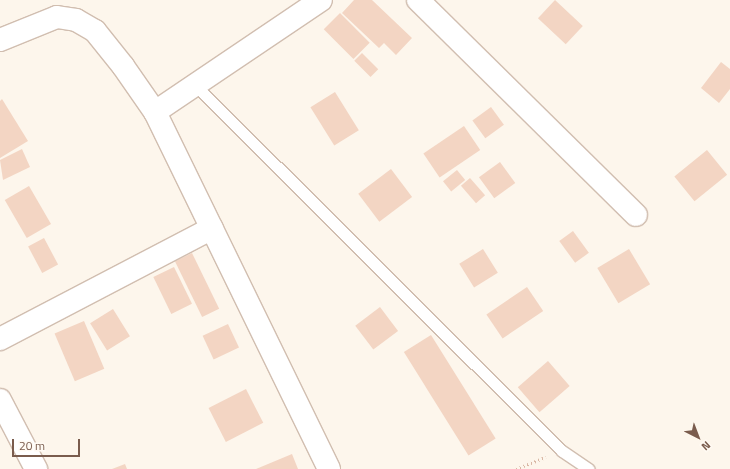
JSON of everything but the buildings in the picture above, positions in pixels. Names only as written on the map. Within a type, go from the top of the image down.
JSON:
[{"type":"street","points":[[155,112],[321,0]]},
{"type":"street","points":[[418,0],[636,215]]},
{"type":"street","points":[[0,40],[57,17],[76,20],[95,31],[155,112],[329,469]]},
{"type":"street","points":[[0,339],[212,228]]},
{"type":"street","points":[[0,400],[36,469]]},
{"type":"lane","points":[[195,85],[562,450],[590,469]]},
{"type":"path","points":[[516,469],[562,450]]}]
